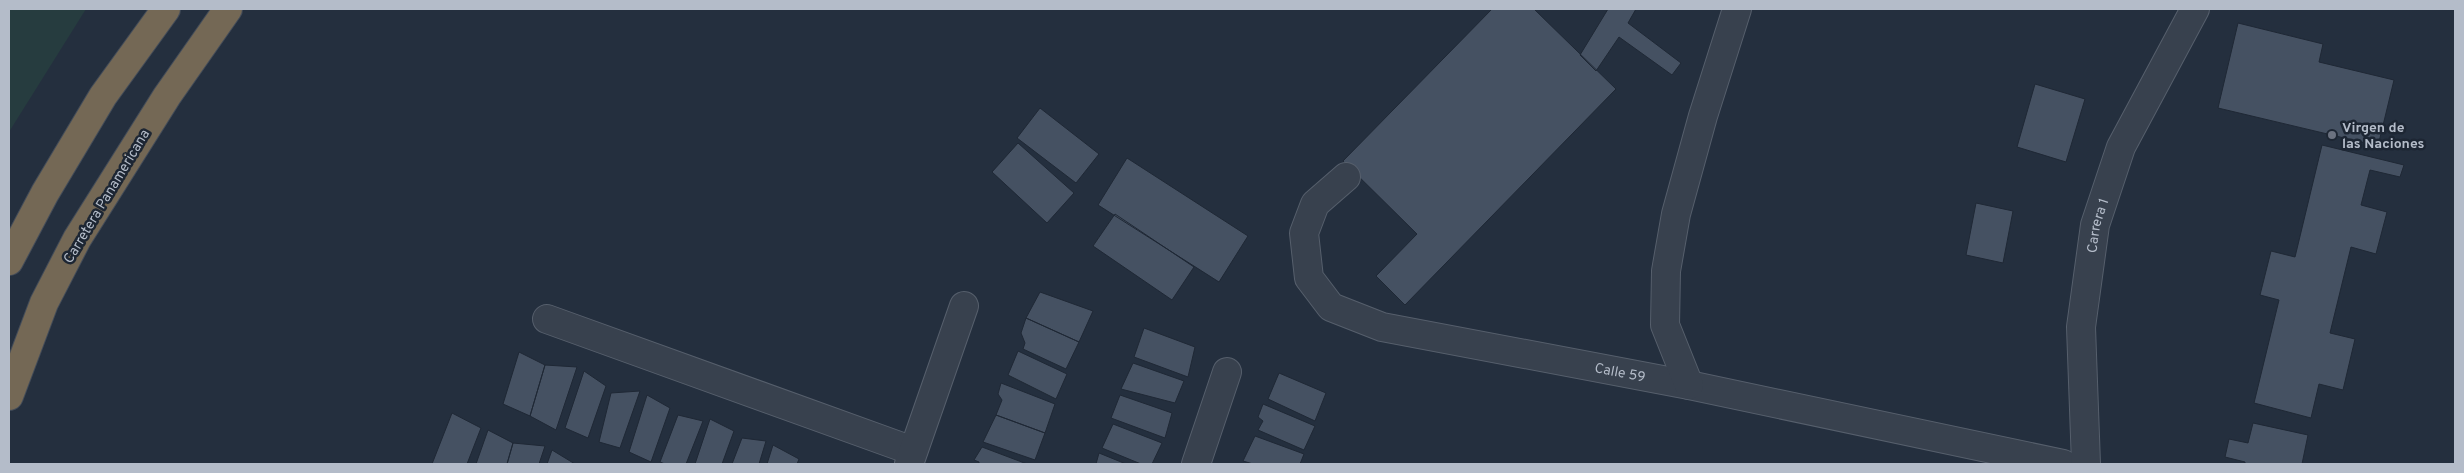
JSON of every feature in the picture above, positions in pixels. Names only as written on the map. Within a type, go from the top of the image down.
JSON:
[{"type":"highway","points":[[9,261],[45,193],[103,96],[166,9]]},
{"type":"highway","name":"Carretera Panamericana","points":[[9,396],[44,303],[77,239],[167,96],[228,9]]},
{"type":"street","points":[[1689,385],[1665,325],[1666,270],[1679,206],[1703,116],[1737,9]]},
{"type":"street","name":"Carrera 1","points":[[2086,464],[2081,327],[2094,226],[2121,147],[2195,9]]},
{"type":"street","name":"Calle 59","points":[[1346,177],[1315,204],[1304,233],[1309,278],[1331,307],[1382,327],[1689,385],[2063,464]]},
{"type":"street","points":[[548,319],[911,458],[964,306]]},
{"type":"street","points":[[1196,464],[1227,372]]},
{"type":"green space","points":[[9,9],[86,9],[9,132]]},
{"type":"building","points":[[1492,9],[1534,9],[1616,89],[1405,305],[1376,276],[1417,234],[1343,161]]},
{"type":"building","points":[[1608,9],[1636,9],[1628,23],[1681,63],[1672,75],[1619,37],[1596,71],[1580,55]]},
{"type":"building","points":[[2238,23],[2323,44],[2319,62],[2394,80],[2378,146],[2218,108]]},
{"type":"building","points":[[2035,84],[2085,99],[2066,162],[2017,147]]},
{"type":"building","points":[[1040,108],[1099,154],[1076,183],[1017,138]]},
{"type":"building","points":[[1018,143],[1074,193],[1047,223],[992,172]]},
{"type":"building","points":[[2322,145],[2404,165],[2400,177],[2370,170],[2361,205],[2387,212],[2376,254],[2351,247],[2330,333],[2355,339],[2343,390],[2319,384],[2311,418],[2254,403],[2279,300],[2260,295],[2271,251],[2295,257]]},
{"type":"building","points":[[1127,158],[1248,236],[1219,282],[1098,205]]},
{"type":"building","points":[[1976,203],[2013,211],[2003,263],[1966,255]]},
{"type":"building","points":[[1115,214],[1194,267],[1172,300],[1093,246]]},
{"type":"building","points":[[1040,292],[1093,311],[1079,342],[1026,318]]},
{"type":"building","points":[[1026,318],[1079,342],[1066,369],[1023,349],[1025,343],[1021,333]]},
{"type":"building","points":[[1144,328],[1195,347],[1188,377],[1134,357]]},
{"type":"building","points":[[1018,351],[1067,374],[1056,399],[1008,375]]},
{"type":"building","points":[[519,352],[545,365],[530,416],[503,404]]},
{"type":"building","points":[[1133,363],[1184,381],[1175,403],[1121,389]]},
{"type":"building","points":[[545,365],[577,367],[556,430],[530,416]]},
{"type":"building","points":[[584,371],[606,386],[588,438],[565,428]]},
{"type":"building","points":[[1279,373],[1326,393],[1315,421],[1268,399]]},
{"type":"building","points":[[1001,383],[1055,404],[1045,433],[996,415],[1002,400],[998,394]]},
{"type":"building","points":[[640,391],[620,448],[599,442],[611,393]]},
{"type":"building","points":[[647,395],[670,408],[651,462],[629,452]]},
{"type":"building","points":[[1120,395],[1172,413],[1165,438],[1111,418]]},
{"type":"building","points":[[1263,404],[1315,426],[1304,450],[1258,430],[1263,421],[1258,417]]},
{"type":"building","points":[[452,413],[481,428],[467,464],[432,464]]},
{"type":"building","points":[[678,415],[703,421],[686,464],[665,464],[660,462]]},
{"type":"building","points":[[996,415],[1045,433],[1035,460],[983,442]]},
{"type":"building","points":[[710,419],[734,431],[722,464],[695,464]]},
{"type":"building","points":[[2253,423],[2308,435],[2302,464],[2245,464],[2245,462],[2225,457],[2229,439],[2248,443]]},
{"type":"building","points":[[1113,424],[1162,443],[1152,464],[1141,464],[1102,448]]},
{"type":"building","points":[[488,430],[513,443],[507,464],[476,464]]},
{"type":"building","points":[[1255,436],[1304,454],[1300,464],[1253,464],[1243,461]]},
{"type":"building","points":[[742,438],[766,441],[759,464],[732,464]]},
{"type":"building","points":[[513,443],[545,446],[539,464],[507,464]]},
{"type":"building","points":[[773,445],[799,459],[797,464],[767,464]]},
{"type":"building","points":[[982,447],[1027,464],[979,464],[979,462],[974,460]]},
{"type":"building","points":[[552,450],[575,464],[547,464]]},
{"type":"building","points":[[1099,453],[1126,464],[1096,464]]},
{"type":"place","name":"Virgen de las Naciones","points":[[2332,135]]}]
